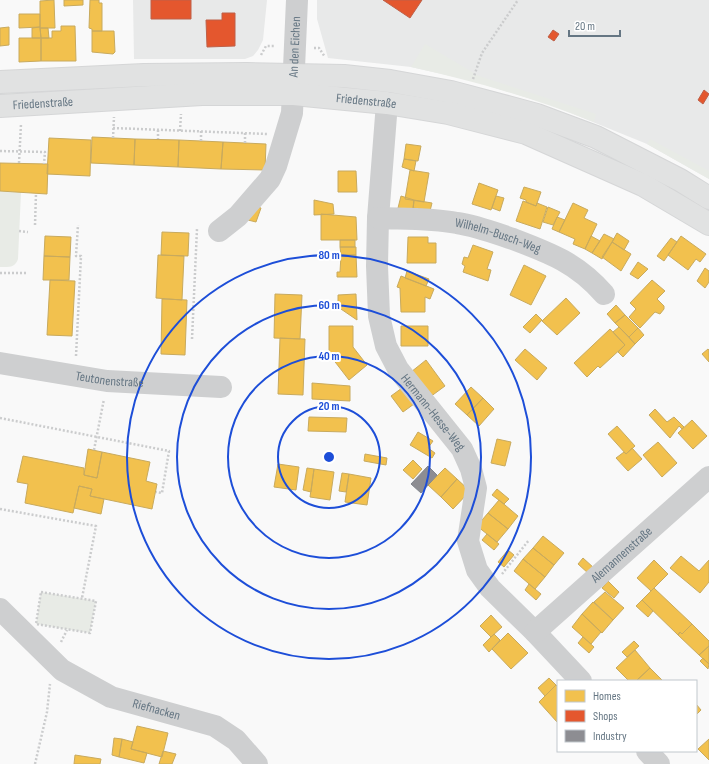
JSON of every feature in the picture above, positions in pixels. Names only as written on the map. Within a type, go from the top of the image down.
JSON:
[{"type":"main road","name":"Friedenstraße","points":[[0,82],[144,75],[295,84],[387,103],[448,113],[526,133],[642,185],[709,224]]},
{"type":"main road","name":"Friedenstraße","points":[[0,106],[202,94],[295,84],[344,76],[398,83],[451,92],[537,115],[596,136],[680,180],[709,198]]},
{"type":"street","name":"An den Eichen","points":[[219,231],[238,216],[274,173],[292,113],[295,84],[297,0]]},
{"type":"street","name":"Hermann-Hesse-Weg","points":[[387,103],[378,218],[378,296],[381,327],[386,346],[398,369],[437,416],[467,458],[476,488],[468,534],[469,547],[477,570],[490,588],[536,632],[580,680]]},
{"type":"street","name":"Wilhelm-Busch-Weg","points":[[378,218],[444,221],[483,229],[554,255],[576,267],[604,294]]},
{"type":"street","name":"Teutonenstraße","points":[[0,363],[107,381],[221,387]]},
{"type":"street","name":"Alemannenstraße","points":[[536,632],[709,477]]},
{"type":"street","name":"Riefnacken","points":[[0,609],[62,670],[111,697],[215,726],[236,740],[258,764]]},
{"type":"street","points":[[648,752],[659,764]]},
{"type":"path","points":[[473,81],[482,53],[518,0]]},
{"type":"path","points":[[180,131],[181,107]]},
{"type":"path","points":[[113,138],[114,113]]},
{"type":"path","points":[[19,163],[21,119]]},
{"type":"path","points":[[113,128],[286,134]]},
{"type":"path","points":[[158,130],[158,140]]},
{"type":"path","points":[[201,131],[201,141]]},
{"type":"path","points":[[245,133],[245,143]]},
{"type":"path","points":[[0,151],[47,152],[44,164]]},
{"type":"path","points":[[35,225],[36,193]]},
{"type":"path","points":[[75,376],[81,256],[76,256],[78,225]]},
{"type":"path","points":[[192,339],[197,229]]},
{"type":"path","points":[[19,232],[28,232]]},
{"type":"path","points":[[0,273],[27,273]]},
{"type":"path","points":[[94,450],[107,381]]},
{"type":"path","points":[[0,418],[169,451],[162,493],[156,492]]},
{"type":"path","points":[[0,509],[96,526],[82,598]]},
{"type":"path","points":[[490,588],[529,540]]},
{"type":"path","points":[[41,592],[82,598],[96,601],[90,633],[36,624],[41,592]]},
{"type":"path","points":[[35,764],[47,712],[51,660]]},
{"type":"shaded area","points":[[133,0],[267,0],[263,40],[253,56],[245,59],[134,59]]},
{"type":"shaded area","points":[[317,0],[709,0],[709,179],[647,144],[551,105],[473,81],[411,67],[328,58],[317,19]]},
{"type":"shaded area","points":[[425,44],[479,76],[596,114],[594,122],[549,105],[504,91],[411,67]]},
{"type":"shaded area","points":[[133,83],[134,87],[62,91],[36,99],[0,101],[0,92]]},
{"type":"shaded area","points":[[650,139],[709,171],[709,179],[647,144]]},
{"type":"shaded area","points":[[0,191],[21,192],[18,259],[15,264],[9,267],[0,267]]},
{"type":"shaded area","points":[[41,592],[96,601],[90,633],[36,624]]},
{"type":"building: Homes","points":[[54,0],[55,28],[40,28],[40,1]]},
{"type":"building: Homes","points":[[64,0],[83,0],[83,5],[64,6]]},
{"type":"building: Homes","points":[[90,0],[99,0],[99,3],[102,3],[102,31],[92,31],[92,29],[89,28]]},
{"type":"building: Homes","points":[[19,14],[40,14],[40,27],[19,28]]},
{"type":"building: Homes","points":[[61,26],[75,26],[76,61],[41,61],[41,38],[52,38],[52,31],[61,31]]},
{"type":"building: Homes","points":[[9,27],[9,45],[0,46],[0,28]]},
{"type":"building: Homes","points":[[40,27],[41,38],[32,38],[32,28]]},
{"type":"building: Homes","points":[[40,28],[48,28],[49,38],[41,38]]},
{"type":"building: Homes","points":[[92,31],[114,31],[115,52],[113,54],[92,52]]},
{"type":"building: Homes","points":[[19,38],[41,38],[41,61],[19,62]]},
{"type":"building: Homes","points":[[92,137],[135,139],[134,165],[91,163]]},
{"type":"building: Homes","points":[[49,138],[91,140],[90,176],[47,174]]},
{"type":"building: Homes","points":[[135,139],[179,140],[178,167],[134,165]]},
{"type":"building: Homes","points":[[179,140],[223,142],[221,169],[178,167]]},
{"type":"building: Homes","points":[[223,142],[266,144],[265,170],[221,169]]},
{"type":"building: Homes","points":[[406,144],[421,146],[418,161],[404,159]]},
{"type":"building: Homes","points":[[404,159],[416,161],[414,171],[402,167]]},
{"type":"building: Homes","points":[[0,163],[48,164],[47,194],[0,191]]},
{"type":"building: Homes","points":[[410,170],[429,173],[424,202],[405,199]]},
{"type":"building: Homes","points":[[338,171],[356,171],[357,192],[338,192]]},
{"type":"building: Homes","points":[[479,183],[498,190],[491,210],[472,204]]},
{"type":"building: Homes","points":[[524,187],[541,192],[536,206],[520,198]]},
{"type":"building: Homes","points":[[401,196],[414,200],[413,210],[398,208]]},
{"type":"building: Homes","points":[[496,196],[504,198],[500,211],[492,208]]},
{"type":"building: Homes","points":[[314,200],[333,204],[334,214],[314,215]]},
{"type":"building: Homes","points":[[414,200],[432,203],[430,211],[413,208]]},
{"type":"building: Homes","points":[[523,201],[536,206],[537,203],[547,207],[540,229],[516,221]]},
{"type":"building: Homes","points":[[573,203],[588,210],[584,218],[597,224],[585,249],[573,244],[575,239],[559,232]]},
{"type":"building: Homes","points":[[253,206],[261,208],[256,222],[248,220]]},
{"type":"building: Homes","points":[[548,207],[560,212],[553,225],[543,222]]},
{"type":"building: Homes","points":[[321,214],[356,217],[357,240],[321,240]]},
{"type":"building: Homes","points":[[557,217],[565,220],[559,232],[552,229]]},
{"type":"building: Homes","points":[[162,232],[189,233],[188,256],[161,255]]},
{"type":"building: Homes","points":[[617,233],[629,241],[624,250],[612,242]]},
{"type":"building: Homes","points":[[604,234],[614,239],[602,259],[592,253]]},
{"type":"building: Homes","points":[[45,236],[71,237],[70,257],[44,256]]},
{"type":"building: Homes","points":[[591,236],[600,241],[592,253],[585,249]]},
{"type":"building: Homes","points":[[681,236],[706,254],[700,262],[696,259],[688,270],[668,255]]},
{"type":"building: Homes","points":[[408,237],[428,237],[428,243],[436,243],[436,263],[407,263]]},
{"type":"building: Homes","points":[[671,238],[677,242],[664,261],[657,256]]},
{"type":"building: Homes","points":[[340,240],[355,240],[355,247],[340,247]]},
{"type":"building: Homes","points":[[612,242],[631,254],[621,271],[602,257]]},
{"type":"building: Homes","points":[[473,245],[493,252],[487,269],[491,270],[488,281],[463,272],[465,266],[462,264],[464,257],[468,258]]},
{"type":"building: Homes","points":[[340,247],[356,247],[356,255],[341,255]]},
{"type":"building: Homes","points":[[158,255],[184,256],[182,300],[156,298]]},
{"type":"building: Homes","points":[[341,255],[356,255],[357,277],[337,277],[337,272],[340,272]]},
{"type":"building: Homes","points":[[44,256],[70,257],[69,280],[43,280]]},
{"type":"building: Homes","points":[[638,262],[648,269],[638,279],[630,274]]},
{"type":"building: Homes","points":[[524,265],[546,276],[531,305],[510,295]]},
{"type":"building: Homes","points":[[705,268],[709,271],[709,282],[705,288],[697,281]]},
{"type":"building: Homes","points":[[407,271],[429,279],[426,286],[405,278]]},
{"type":"building: Homes","points":[[401,276],[434,289],[430,299],[425,297],[425,312],[401,312],[400,288],[397,287]]},
{"type":"building: Homes","points":[[50,280],[75,281],[72,336],[47,335]]},
{"type":"building: Homes","points":[[652,280],[665,291],[657,299],[664,306],[664,309],[660,314],[655,312],[640,328],[629,317],[636,309],[630,303]]},
{"type":"building: Homes","points":[[275,294],[302,295],[300,339],[274,338]]},
{"type":"building: Homes","points":[[356,294],[357,320],[338,307],[338,295]]},
{"type":"building: Homes","points":[[566,298],[580,313],[557,335],[542,321]]},
{"type":"building: Homes","points":[[162,299],[187,300],[185,355],[161,354]]},
{"type":"building: Homes","points":[[616,305],[625,315],[615,323],[607,314]]},
{"type":"building: Homes","points":[[536,314],[542,320],[530,333],[523,327]]},
{"type":"building: Homes","points":[[625,315],[638,328],[629,337],[615,323]]},
{"type":"building: Homes","points":[[329,326],[353,326],[353,347],[367,365],[349,380],[329,354]]},
{"type":"building: Homes","points":[[401,326],[428,326],[428,346],[401,346]]},
{"type":"building: Homes","points":[[619,327],[635,344],[623,357],[618,352],[625,345],[613,332]]},
{"type":"building: Homes","points":[[638,328],[644,335],[635,344],[629,337]]},
{"type":"building: Homes","points":[[610,329],[625,345],[600,368],[598,366],[587,377],[574,363]]},
{"type":"building: Homes","points":[[280,338],[305,339],[303,395],[278,394]]},
{"type":"building: Homes","points":[[525,349],[547,368],[537,380],[515,360]]},
{"type":"building: Homes","points":[[708,349],[709,350],[709,362],[702,354]]},
{"type":"building: Homes","points":[[426,360],[445,386],[430,397],[411,372]]},
{"type":"building: Homes","points":[[312,383],[350,386],[350,401],[312,399]]},
{"type":"building: Homes","points":[[471,387],[483,398],[467,415],[455,404]]},
{"type":"building: Homes","points":[[402,388],[414,404],[403,412],[391,396]]},
{"type":"building: Homes","points":[[483,398],[494,409],[479,426],[467,415]]},
{"type":"building: Homes","points":[[655,409],[667,422],[674,417],[684,427],[682,429],[679,426],[670,438],[649,415]]},
{"type":"building: Homes","points":[[309,417],[347,418],[346,432],[308,431]]},
{"type":"building: Homes","points":[[692,420],[707,436],[693,449],[678,433]]},
{"type":"building: Homes","points":[[617,426],[635,446],[626,454],[608,434]]},
{"type":"building: Homes","points":[[418,432],[433,441],[428,448],[435,453],[432,458],[410,445]]},
{"type":"building: Homes","points":[[497,439],[511,442],[505,466],[491,463]]},
{"type":"building: Homes","points":[[658,442],[677,463],[662,477],[643,455]]},
{"type":"building: Homes","points":[[632,448],[642,459],[628,471],[616,458],[624,452],[626,454]]},
{"type":"building: Homes","points":[[88,449],[102,452],[97,478],[84,475]]},
{"type":"building: Homes","points":[[102,452],[150,462],[146,481],[157,484],[152,509],[90,496],[92,489],[79,486],[73,513],[25,503],[28,484],[17,482],[23,456],[84,468],[84,475],[97,478]]},
{"type":"building: Homes","points":[[365,454],[387,458],[386,465],[364,461]]},
{"type":"building: Homes","points":[[413,460],[422,469],[413,479],[403,470]]},
{"type":"building: Homes","points":[[278,464],[299,467],[296,490],[274,487]]},
{"type":"building: Homes","points":[[307,468],[314,469],[311,492],[303,490]]},
{"type":"building: Homes","points":[[445,468],[457,479],[441,497],[428,485]]},
{"type":"building: Homes","points":[[314,469],[334,472],[330,500],[310,497]]},
{"type":"building: Homes","points":[[342,473],[349,474],[346,492],[339,491]]},
{"type":"building: Homes","points":[[349,474],[371,478],[367,505],[345,502]]},
{"type":"building: Homes","points":[[457,479],[470,491],[453,509],[441,497]]},
{"type":"building: Homes","points":[[79,486],[92,489],[90,496],[104,499],[101,514],[74,508]]},
{"type":"building: Homes","points":[[497,489],[509,499],[504,504],[492,495]]},
{"type":"building: Homes","points":[[499,500],[518,516],[508,529],[488,513]]},
{"type":"building: Homes","points":[[488,513],[508,529],[497,542],[477,526]]},
{"type":"building: Homes","points":[[487,534],[499,544],[494,550],[482,540]]},
{"type":"building: Homes","points":[[543,536],[564,553],[554,565],[533,548]]},
{"type":"building: Homes","points":[[533,548],[554,565],[545,577],[523,559]]},
{"type":"building: Homes","points":[[508,550],[514,555],[504,567],[498,562]]},
{"type":"building: Homes","points":[[681,556],[699,571],[709,560],[709,582],[700,593],[670,568]]},
{"type":"building: Homes","points":[[583,558],[594,568],[589,574],[578,564]]},
{"type":"building: Homes","points":[[523,559],[545,577],[535,589],[514,571]]},
{"type":"building: Homes","points":[[654,560],[668,574],[651,591],[637,578]]},
{"type":"building: Homes","points":[[608,581],[619,592],[614,598],[602,588]]},
{"type":"building: Homes","points":[[529,584],[541,594],[536,600],[525,590]]},
{"type":"building: Homes","points":[[654,588],[692,624],[682,634],[680,632],[678,635],[642,600]]},
{"type":"building: Homes","points":[[605,592],[624,608],[613,620],[594,602]]},
{"type":"building: Homes","points":[[642,600],[653,611],[648,617],[636,606]]},
{"type":"building: Homes","points":[[593,602],[613,620],[602,633],[582,614]]},
{"type":"building: Homes","points":[[582,614],[601,632],[591,644],[572,627]]},
{"type":"building: Homes","points":[[491,615],[502,627],[491,637],[480,626]]},
{"type":"building: Homes","points":[[692,624],[709,641],[709,646],[699,655],[678,635],[680,632],[682,634]]},
{"type":"building: Homes","points":[[508,633],[528,653],[511,669],[492,649]]},
{"type":"building: Homes","points":[[494,634],[500,640],[489,652],[483,645]]},
{"type":"building: Homes","points":[[583,637],[594,647],[589,653],[578,643]]},
{"type":"building: Homes","points":[[634,641],[639,646],[627,657],[622,652]]},
{"type":"building: Homes","points":[[709,646],[709,664],[699,655]]},
{"type":"building: Homes","points":[[635,650],[650,668],[637,680],[628,680],[616,668]]},
{"type":"building: Homes","points":[[703,658],[709,664],[708,669],[700,661]]},
{"type":"building: Homes","points":[[650,668],[662,680],[637,680]]},
{"type":"building: Homes","points":[[549,678],[556,685],[545,696],[538,688]]},
{"type":"building: Homes","points":[[556,685],[557,686],[557,722],[539,702]]},
{"type":"building: Homes","points":[[697,705],[701,710],[697,714]]},
{"type":"building: Homes","points":[[137,726],[168,733],[162,757],[131,749]]},
{"type":"building: Homes","points":[[114,738],[122,739],[119,757],[112,755]]},
{"type":"building: Homes","points":[[122,739],[133,742],[131,749],[147,753],[144,763],[119,757]]},
{"type":"building: Homes","points":[[709,739],[709,760],[698,749]]},
{"type":"building: Homes","points":[[163,751],[176,754],[172,764],[159,764]]},
{"type":"building: Homes","points":[[75,755],[101,759],[100,764],[74,764]]},
{"type":"building: Shops","points":[[151,0],[191,0],[191,19],[151,19]]},
{"type":"building: Shops","points":[[383,0],[422,0],[410,18]]},
{"type":"building: Shops","points":[[222,13],[235,13],[235,46],[207,47],[206,20],[222,20]]},
{"type":"building: Shops","points":[[553,30],[559,34],[554,41],[548,37]]},
{"type":"building: Shops","points":[[704,90],[709,94],[703,104],[698,100]]},
{"type":"building: Industry","points":[[428,466],[437,475],[421,493],[411,484]]}]
